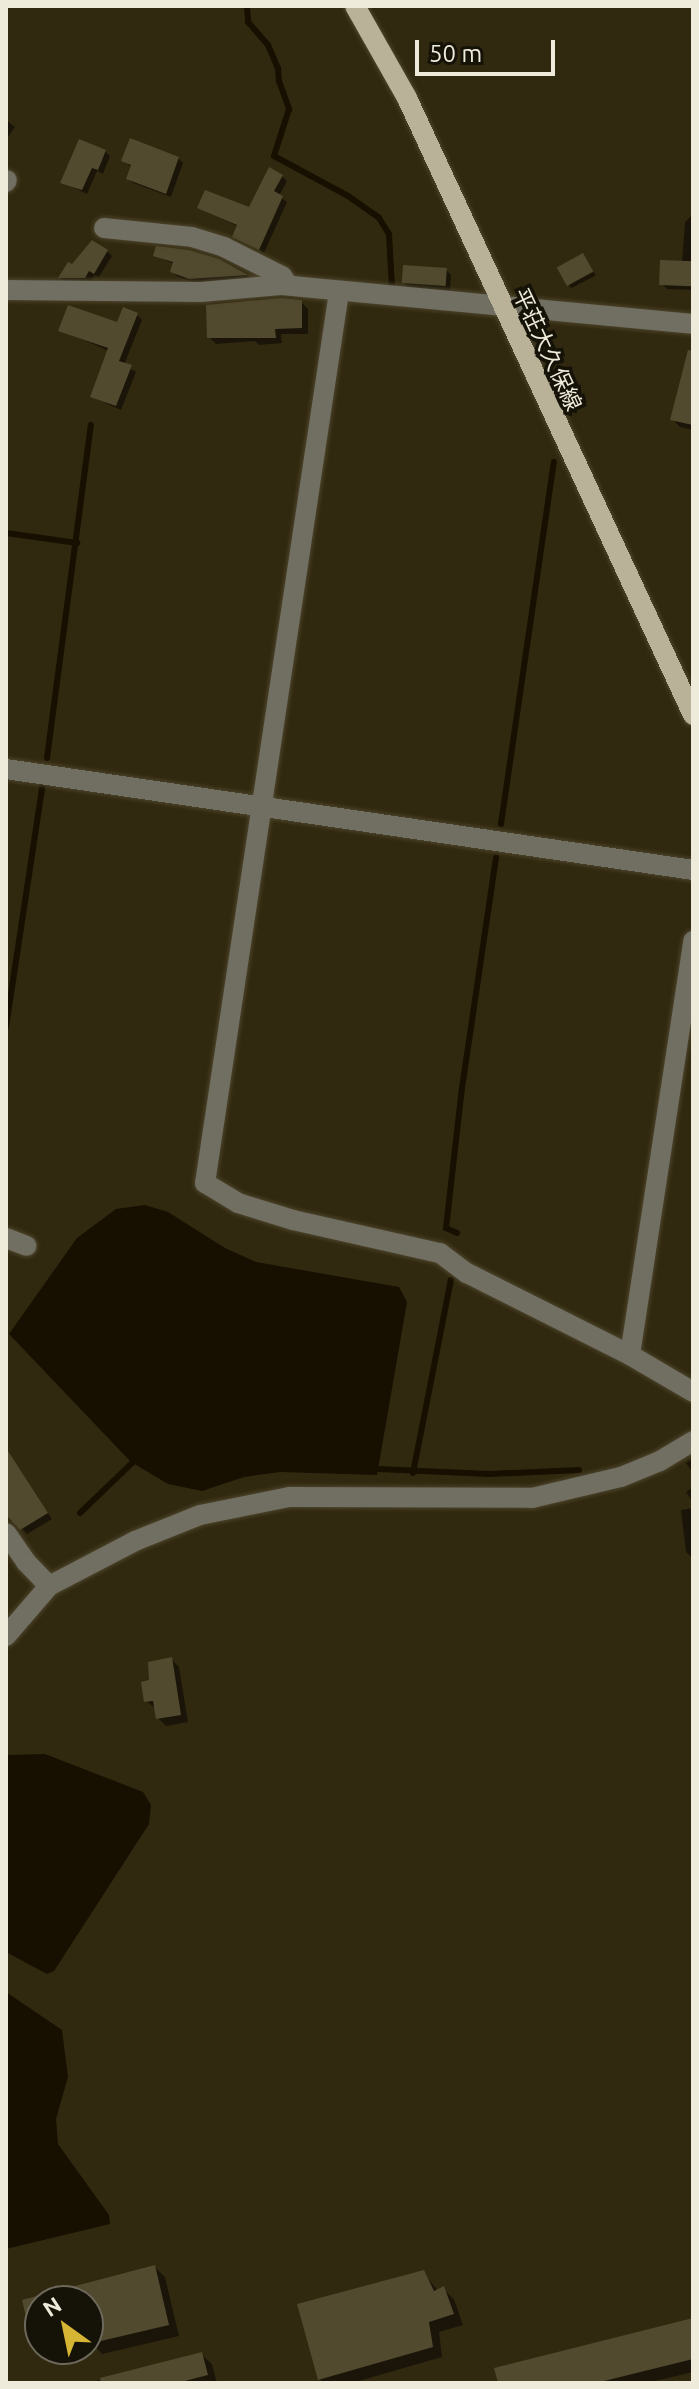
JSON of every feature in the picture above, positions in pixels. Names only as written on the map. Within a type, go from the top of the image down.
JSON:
[{"type":"main road","name":"平荘大久保線","points":[[355,6],[407,98],[500,305],[693,715]]},
{"type":"street","points":[[104,228],[192,237],[224,247],[282,276],[288,285]]},
{"type":"street","points":[[6,290],[201,292],[228,287],[288,285],[693,324]]},
{"type":"street","points":[[339,292],[205,1183],[238,1203],[293,1220],[440,1253],[467,1273],[630,1355],[693,1392]]},
{"type":"street","points":[[6,769],[693,870]]},
{"type":"street","points":[[630,1355],[693,941]]},
{"type":"street","points":[[6,1238],[27,1246]]},
{"type":"street","points":[[6,1636],[49,1586],[135,1541],[200,1515],[254,1501],[289,1497],[532,1498],[621,1477],[660,1461],[693,1441]]},
{"type":"street","points":[[6,1533],[26,1562],[49,1586]]},
{"type":"shaded area","points":[[145,1205],[168,1212],[225,1248],[256,1262],[399,1287],[407,1302],[377,1475],[280,1472],[244,1477],[202,1491],[168,1484],[131,1462],[9,1334],[77,1238],[116,1209]]},
{"type":"shaded area","points":[[45,1754],[143,1792],[151,1805],[149,1824],[54,1971],[47,1974],[6,1952],[6,1755]]},
{"type":"shaded area","points":[[6,1992],[62,2030],[68,2077],[56,2119],[58,2144],[109,2215],[110,2224],[6,2249]]},
{"type":"building","points":[[130,138],[179,157],[166,194],[126,179],[131,165],[121,161]]},
{"type":"building","points":[[79,139],[106,150],[98,170],[92,168],[82,190],[60,183]]},
{"type":"building","points":[[269,167],[283,175],[274,191],[283,196],[259,250],[232,237],[237,225],[197,208],[205,190],[249,207]]},
{"type":"building","points":[[92,240],[108,250],[94,274],[89,271],[85,278],[58,278],[68,262],[72,264]]},
{"type":"building","points":[[156,246],[189,250],[219,259],[248,275],[189,279],[170,272],[173,262],[153,256]]},
{"type":"building","points":[[583,253],[593,271],[567,286],[557,268]]},
{"type":"building","points":[[660,260],[693,261],[692,286],[659,285]]},
{"type":"building","points":[[403,265],[447,268],[446,286],[402,283]]},
{"type":"building","points":[[281,298],[302,300],[302,328],[275,329],[276,338],[207,338],[206,305]]},
{"type":"building","points":[[68,305],[117,322],[123,307],[138,313],[119,361],[132,365],[116,406],[90,397],[108,348],[58,331]]},
{"type":"building","points":[[688,350],[693,351],[693,425],[670,420]]},
{"type":"building","points":[[6,1448],[48,1513],[20,1530],[6,1515]]},
{"type":"building","points":[[172,1657],[181,1715],[156,1719],[153,1701],[144,1702],[141,1682],[149,1680],[148,1662]]},
{"type":"building","points":[[155,2265],[169,2325],[104,2340],[104,2285],[79,2285]]},
{"type":"building","points":[[424,2270],[434,2291],[444,2286],[454,2314],[429,2322],[433,2347],[318,2380],[297,2304]]},
{"type":"building","points":[[693,2318],[693,2359],[596,2383],[498,2383],[494,2368]]},
{"type":"building","points":[[202,2352],[208,2375],[177,2383],[101,2383],[100,2378]]},
{"type":"waterway","points":[[247,6],[248,22],[268,45],[278,68],[279,81],[289,109],[274,156],[348,196],[379,218],[389,234],[392,287]]},
{"type":"waterway","points":[[47,758],[91,425]]},
{"type":"waterway","points":[[501,824],[554,462]]},
{"type":"waterway","points":[[6,533],[77,543]]},
{"type":"waterway","points":[[6,1027],[43,782]]},
{"type":"waterway","points":[[457,1233],[446,1228],[462,1088],[496,857]]},
{"type":"waterway","points":[[413,1473],[451,1280]]},
{"type":"waterway","points":[[80,1513],[132,1463]]},
{"type":"waterway","points":[[378,1469],[489,1474],[579,1470]]}]
